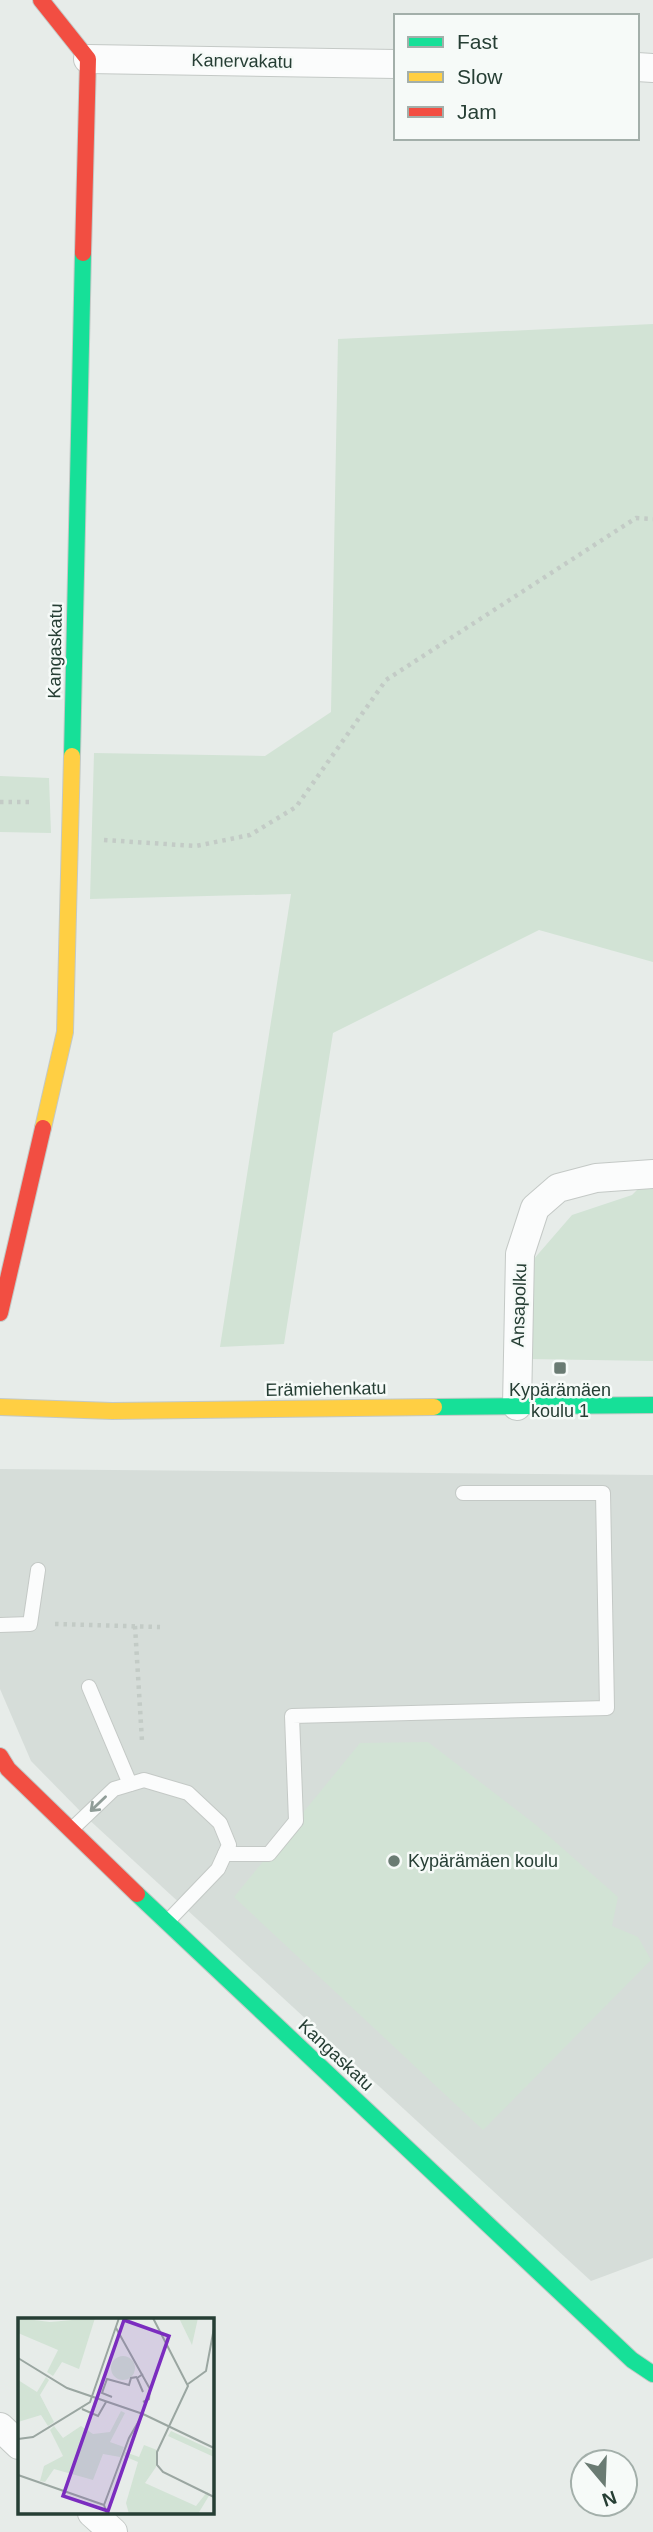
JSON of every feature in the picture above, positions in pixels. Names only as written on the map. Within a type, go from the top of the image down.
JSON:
[{"type":"street","points":[[41,0],[88,59]]},
{"type":"street","name":"Kanervakatu","points":[[88,59],[394,64]]},
{"type":"street","name":"Kangaskatu","points":[[0,1313],[65,1032],[88,59]]},
{"type":"street","name":"Ansapolku","points":[[517,1406],[520,1254],[535,1208],[558,1188],[596,1178],[653,1174]]},
{"type":"street","name":"Erämiehenkatu","points":[[0,1407],[112,1411],[653,1405]]},
{"type":"street","name":"Kangaskatu","points":[[0,1756],[8,1769],[70,1831],[632,2360],[653,2374]]},
{"type":"street","points":[[0,2427],[18,2444]]},
{"type":"street","points":[[93,2514],[113,2532]]},
{"type":"lane","points":[[225,1854],[269,1854],[296,1821],[292,1716],[607,1708],[603,1493],[463,1493]]},
{"type":"lane","points":[[0,1625],[30,1623],[38,1570]]},
{"type":"lane","points":[[89,1687],[137,1782]]},
{"type":"lane","points":[[70,1831],[114,1789],[137,1782],[188,1793],[220,1823],[229,1846],[218,1869],[167,1922]]},
{"type":"path","points":[[0,802],[71,802],[103,840],[197,846],[250,835],[296,807],[386,680],[636,518],[653,519]]},
{"type":"path","points":[[30,1623],[160,1627]]},
{"type":"path","points":[[135,1626],[137,1782]]},
{"type":"shaded area","name":"Kypärämäen koulu","points":[[0,1469],[653,1475],[653,2258],[591,2281],[85,1816],[31,1761],[0,1689]]},
{"type":"green space","points":[[653,324],[653,962],[539,930],[333,1033],[284,1344],[220,1347],[291,894],[90,899],[94,753],[265,756],[331,712],[338,339]]},
{"type":"green space","points":[[0,776],[49,778],[51,833],[0,832]]},
{"type":"green space","points":[[642,1185],[653,1186],[653,1361],[528,1359],[533,1260],[572,1215],[632,1195]]},
{"type":"green space","points":[[428,1742],[536,1825],[618,1897],[612,1926],[638,1937],[651,1960],[483,2130],[234,1897],[360,1743]]},
{"type":"traffic: fast","points":[[72,756],[83,253]]},
{"type":"traffic: fast","points":[[434,1407],[653,1405]]},
{"type":"traffic: fast","points":[[137,1894],[632,2360],[653,2374]]},
{"type":"traffic: slow","points":[[43,1128],[65,1032],[72,756]]},
{"type":"traffic: slow","points":[[0,1407],[112,1411],[434,1407]]},
{"type":"traffic: jam","points":[[41,0],[88,59],[83,253]]},
{"type":"traffic: jam","points":[[0,1313],[43,1128]]},
{"type":"traffic: jam","points":[[0,1756],[8,1769],[137,1894]]},
{"type":"place","name":"Kypärämäen koulu 1","points":[[560,1368]]},
{"type":"place","name":"Kypärämäen koulu","points":[[394,1861]]}]
